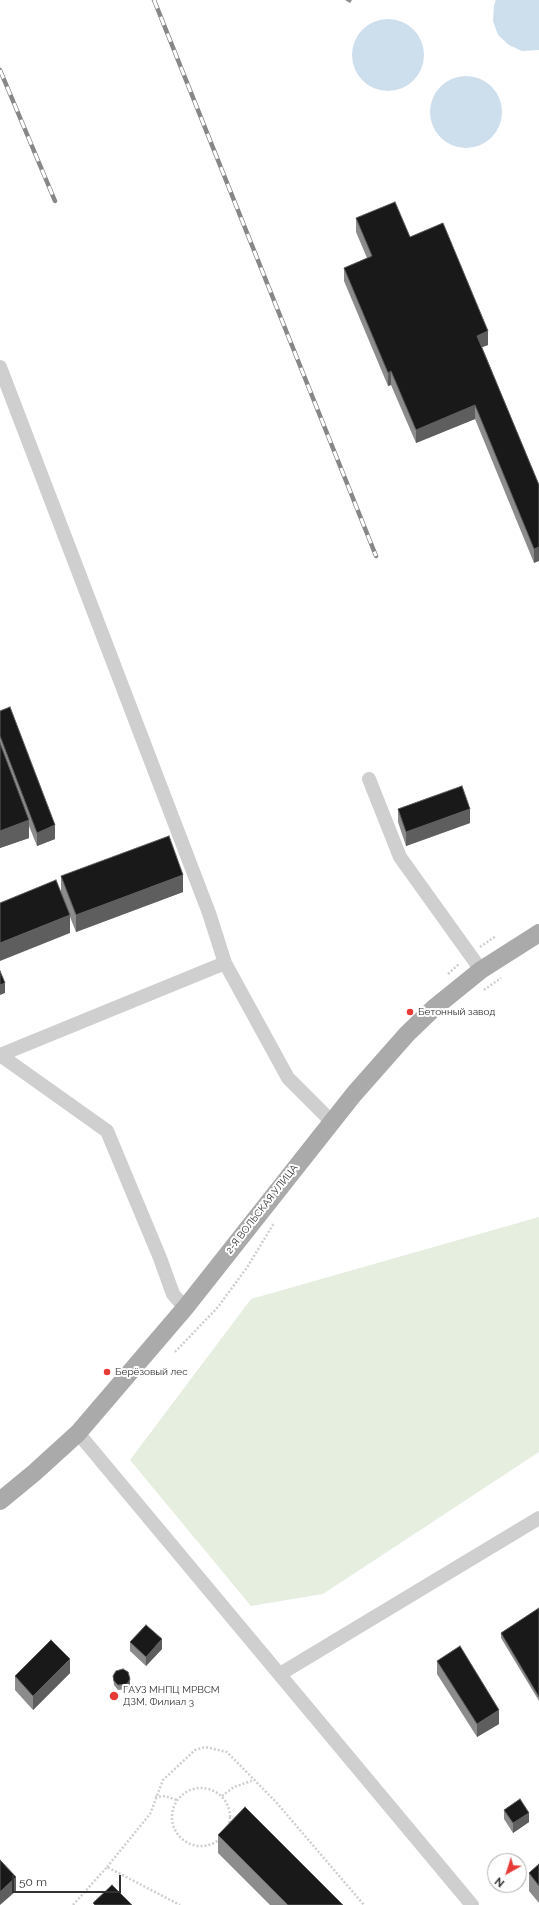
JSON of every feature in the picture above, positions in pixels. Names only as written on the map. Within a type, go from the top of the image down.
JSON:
[{"type":"main road","name":"2-Я ВОЛЬСКАЯ УЛИЦА","points":[[0,1501],[34,1473],[78,1433],[185,1308],[331,1121],[407,1034],[434,1008],[481,970],[539,933]]},
{"type":"street","points":[[0,366],[209,913],[225,963],[288,1078],[331,1121]]},
{"type":"street","points":[[369,779],[400,857],[481,970]]},
{"type":"street","points":[[0,1055],[225,963]]},
{"type":"street","points":[[0,1055],[107,1131],[160,1258],[173,1294],[185,1308]]},
{"type":"street","points":[[78,1433],[472,1905]]},
{"type":"street","points":[[280,1674],[539,1518]]},
{"type":"path","points":[[481,992],[506,975]]},
{"type":"path","points":[[174,1352],[218,1307],[248,1266],[275,1222]]},
{"type":"path","points":[[73,1905],[150,1814],[155,1797],[163,1780],[195,1750],[205,1747],[227,1752],[276,1802],[364,1905]]},
{"type":"path","points":[[222,1796],[234,1786],[254,1780]]},
{"type":"path","points":[[199,1788],[214,1790],[222,1796],[229,1806],[231,1817],[229,1829],[222,1838],[213,1845],[201,1847],[189,1844],[179,1836],[173,1825],[172,1812],[177,1800],[184,1793],[199,1788]]},
{"type":"path","points":[[155,1797],[165,1796],[177,1800]]},
{"type":"path","points":[[106,1867],[180,1905]]},
{"type":"shaded area","points":[[539,1217],[539,1452],[323,1594],[251,1606],[130,1460],[251,1299]]},
{"type":"water","points":[[496,0],[539,0],[539,50],[522,51],[509,45],[498,35],[493,21],[494,5]]},
{"type":"water","points":[[388,19],[408,25],[418,35],[424,55],[418,75],[408,85],[388,91],[368,85],[358,75],[352,55],[358,35],[368,25]]},
{"type":"water","points":[[466,76],[486,82],[496,92],[502,112],[496,132],[486,142],[466,148],[446,142],[436,132],[430,112],[436,92],[446,82]]},
{"type":"building","points":[[395,202],[410,237],[443,223],[488,331],[477,336],[539,485],[539,547],[534,549],[475,405],[416,430],[391,371],[388,373],[344,268],[372,256],[356,218]]},
{"type":"building","points":[[10,707],[55,825],[37,833],[0,736],[0,711]]},
{"type":"building","points":[[0,743],[29,820],[0,831]]},
{"type":"building","points":[[462,786],[470,809],[406,832],[398,809]]},
{"type":"building","points":[[169,836],[183,875],[76,915],[61,876]]},
{"type":"building","points":[[56,880],[70,915],[0,943],[0,903]]},
{"type":"building","points":[[0,971],[5,983],[0,985]]},
{"type":"building","points":[[539,1608],[539,1697],[501,1633]]},
{"type":"building","points":[[146,1625],[162,1639],[146,1657],[130,1642]]},
{"type":"building","points":[[51,1640],[70,1659],[33,1696],[15,1676]]},
{"type":"building","points":[[460,1646],[499,1710],[477,1724],[437,1661]]},
{"type":"building","points":[[123,1669],[128,1672],[130,1679],[127,1684],[118,1685],[114,1681],[113,1676],[116,1671]]},
{"type":"building","points":[[520,1799],[529,1813],[513,1823],[504,1810]]},
{"type":"building","points":[[245,1807],[343,1905],[288,1905],[218,1835]]},
{"type":"building","points":[[0,1860],[16,1877],[0,1892]]},
{"type":"building","points":[[539,1864],[539,1886],[529,1873]]},
{"type":"building","points":[[112,1885],[132,1905],[95,1905],[93,1903]]},
{"type":"railway","points":[[154,0],[376,556]]},
{"type":"railway","points":[[0,70],[55,201]]},
{"type":"place","name":"Бетонный завод","points":[[410,1012]]},
{"type":"place","name":"Берёзовый лес","points":[[107,1372]]},
{"type":"place","name":"ГАУЗ МНПЦ МРВСМ ДЗМ, Филиал 3","points":[[114,1696]]}]
